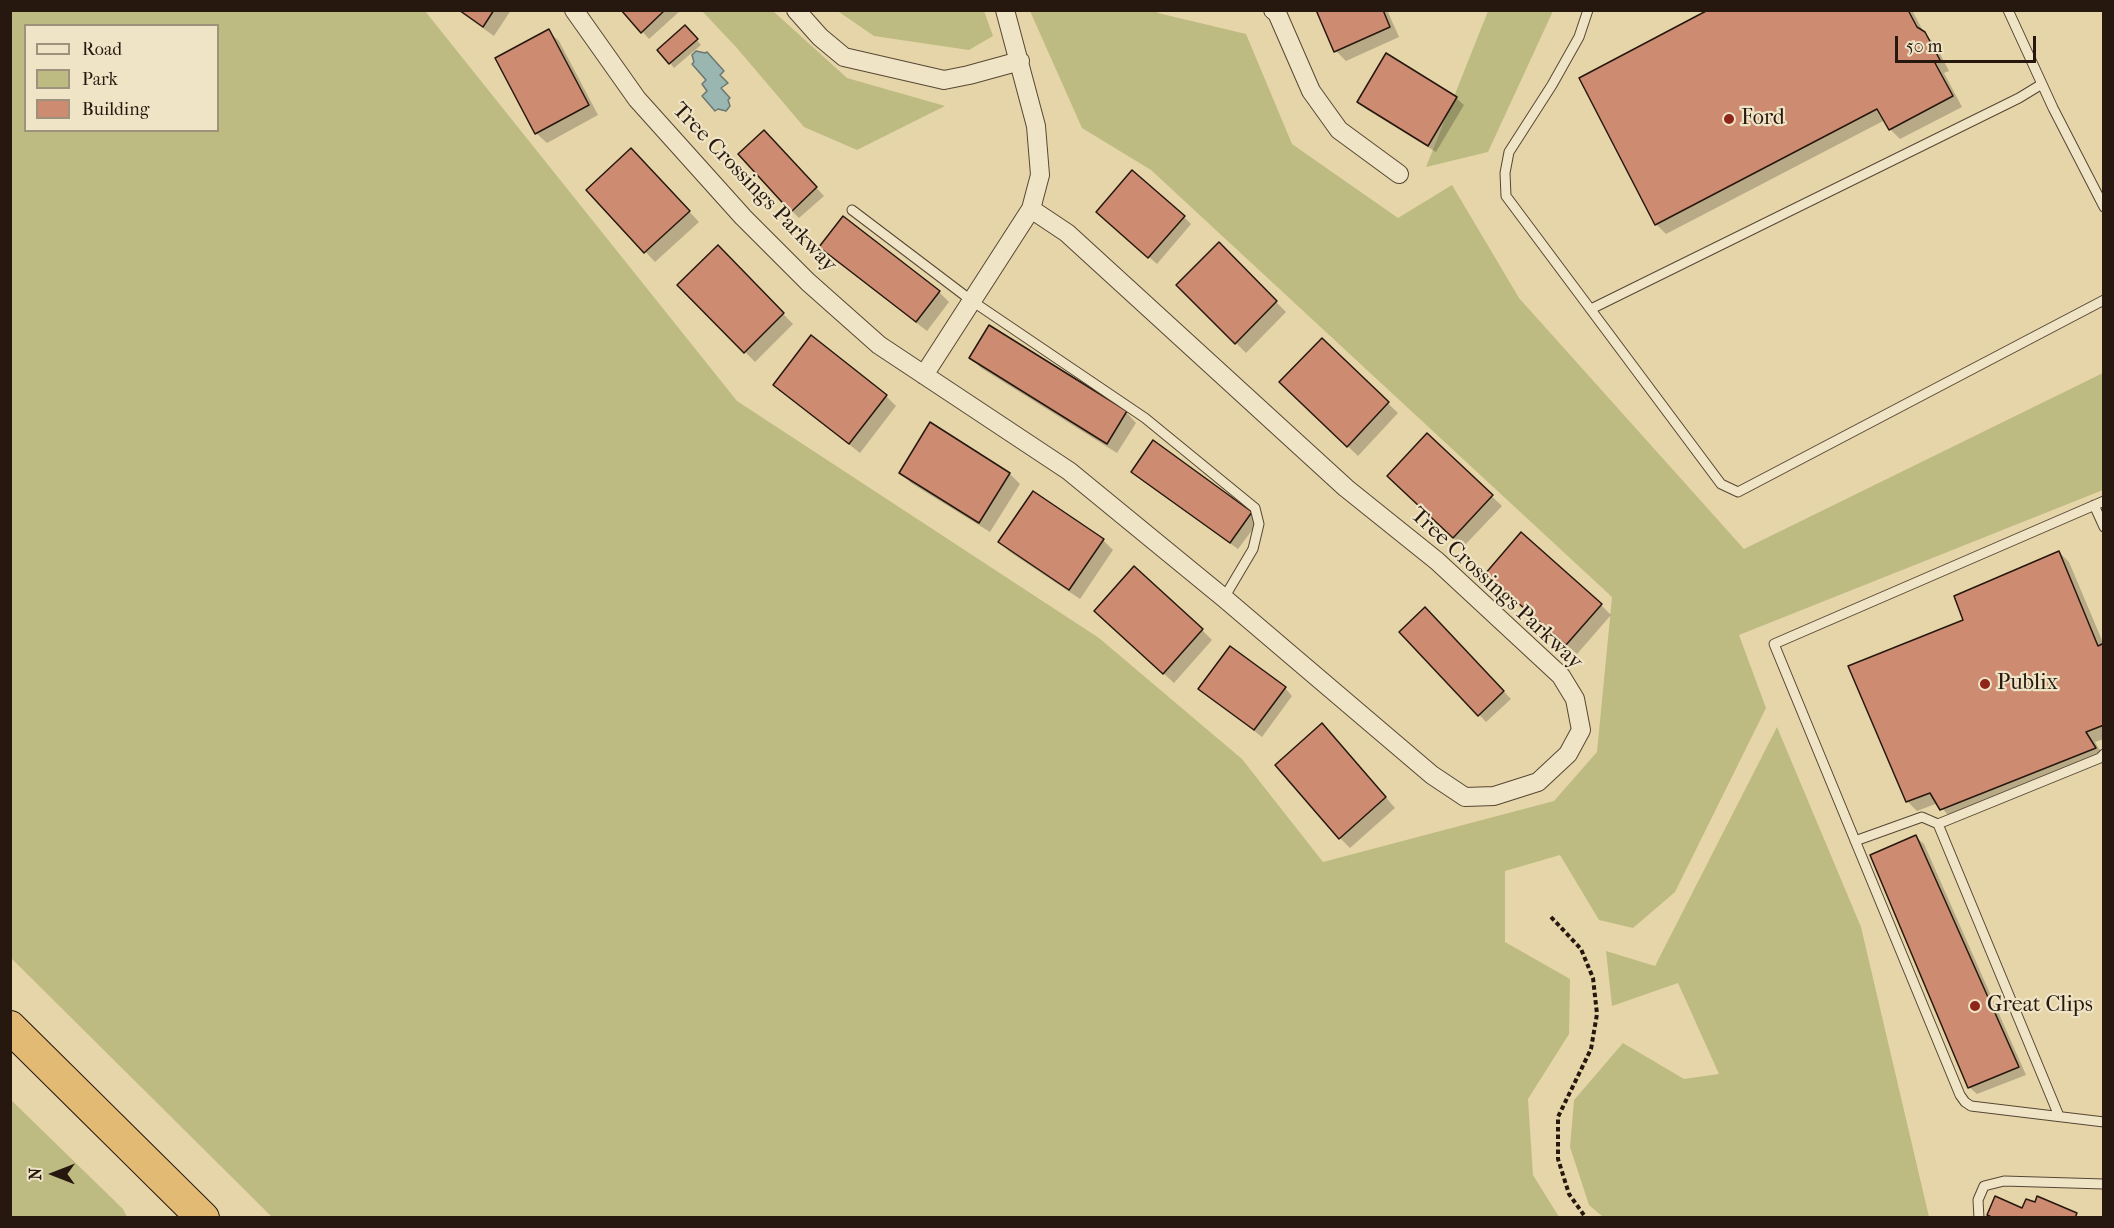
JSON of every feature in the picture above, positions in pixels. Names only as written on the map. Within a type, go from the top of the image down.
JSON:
[{"type":"highway","points":[[10,1027],[202,1218]]},
{"type":"street","name":"Tree Crossings Parkway","points":[[574,10],[637,99],[743,217],[808,282],[879,345],[1069,471],[1224,598],[1432,775],[1465,797],[1494,796],[1538,782],[1568,754],[1581,730],[1575,699],[1561,676],[1437,561],[1346,488],[1067,233],[1031,209]]},
{"type":"street","points":[[796,10],[820,38],[844,57],[921,75],[944,80],[1020,61]]},
{"type":"street","points":[[924,375],[1031,209],[1040,176],[1036,126],[1005,10]]},
{"type":"street","points":[[1273,10],[1277,13],[1311,91],[1339,130],[1399,174]]},
{"type":"lane","points":[[1588,10],[1579,37],[1558,75],[1509,152],[1505,173],[1506,196],[1721,484],[1738,492],[2103,300]]},
{"type":"lane","points":[[2008,10],[2103,207]]},
{"type":"lane","points":[[1591,309],[2019,98],[2042,84]]},
{"type":"lane","points":[[852,210],[972,301],[1145,418],[1255,508],[1259,524],[1253,549],[1224,598]]},
{"type":"lane","points":[[2103,501],[1774,644],[1960,1095],[1971,1106],[2103,1122]]},
{"type":"lane","points":[[2094,506],[2103,527]]},
{"type":"lane","points":[[1938,824],[2100,758],[2103,753]]},
{"type":"lane","points":[[1855,841],[1922,817],[1938,824],[2059,1116]]},
{"type":"lane","points":[[1979,1218],[1978,1200],[1984,1186],[2004,1181],[2103,1184]]},
{"type":"path","points":[[1551,917],[1581,949],[1593,978],[1597,1014],[1591,1049],[1558,1117],[1558,1160],[1569,1194],[1586,1218]]},
{"type":"green space","points":[[840,10],[984,11],[993,36],[969,50],[874,36],[839,12]]},
{"type":"green space","points":[[10,11],[425,11],[737,401],[1099,638],[1242,759],[1323,862],[1554,801],[1597,752],[1612,597],[1151,170],[1082,128],[1030,11],[1156,11],[1246,34],[1292,144],[1398,218],[1452,185],[1519,298],[1744,549],[2103,373],[2103,490],[1739,635],[1766,708],[1675,892],[1633,928],[1599,920],[1560,855],[1505,871],[1505,942],[1570,979],[1569,1034],[1528,1099],[1533,1175],[1559,1217],[272,1217],[11,958]]},
{"type":"green space","points":[[702,11],[773,11],[847,78],[945,106],[857,150],[804,127]]},
{"type":"green space","points":[[1488,11],[1553,11],[1488,152],[1426,167]]},
{"type":"green space","points":[[1777,727],[1861,927],[1929,1217],[1603,1217],[1589,1205],[1570,1147],[1574,1100],[1623,1043],[1684,1079],[1719,1074],[1678,983],[1612,1006],[1606,951],[1655,966]]},
{"type":"green space","points":[[10,1099],[123,1209],[127,1217],[11,1217]]},
{"type":"water","points":[[696,51],[707,52],[724,71],[720,75],[728,83],[721,88],[730,98],[728,100],[730,106],[726,111],[718,109],[715,111],[702,96],[707,91],[702,84],[706,80],[692,64],[694,62],[692,55]]},
{"type":"building","points":[[459,10],[494,10],[483,27]]},
{"type":"building","points":[[621,10],[665,10],[641,33]]},
{"type":"building","points":[[1316,10],[1383,10],[1390,27],[1334,52]]},
{"type":"building","name":"Ford","points":[[1708,10],[1908,10],[1917,27],[1925,32],[1940,60],[1935,63],[1953,96],[1889,130],[1877,109],[1655,225],[1579,78]]},
{"type":"building","points":[[685,25],[698,39],[669,64],[657,50]]},
{"type":"building","points":[[549,29],[589,105],[535,134],[495,58]]},
{"type":"building","points":[[1386,53],[1457,97],[1428,146],[1357,102]]},
{"type":"building","points":[[764,130],[817,187],[791,212],[738,154]]},
{"type":"building","points":[[631,148],[690,211],[644,253],[586,190]]},
{"type":"building","points":[[1132,170],[1185,216],[1148,258],[1096,212]]},
{"type":"building","points":[[843,216],[940,291],[916,322],[819,247]]},
{"type":"building","points":[[1219,242],[1277,301],[1235,344],[1176,285]]},
{"type":"building","points":[[718,245],[784,313],[744,353],[677,285]]},
{"type":"building","points":[[989,325],[1127,411],[1107,444],[969,358]]},
{"type":"building","points":[[811,335],[887,395],[849,444],[773,385]]},
{"type":"building","points":[[1322,338],[1389,402],[1347,447],[1279,382]]},
{"type":"building","points":[[930,422],[1010,473],[979,523],[899,473]]},
{"type":"building","points":[[1427,433],[1493,495],[1453,538],[1387,476]]},
{"type":"building","points":[[1153,440],[1252,512],[1230,543],[1131,472]]},
{"type":"building","points":[[1033,491],[1104,539],[1069,590],[998,542]]},
{"type":"building","points":[[1521,532],[1602,604],[1566,645],[1485,574]]},
{"type":"building","points":[[2059,551],[2098,646],[2104,643],[2104,725],[2086,732],[2096,748],[1940,810],[1930,793],[1906,802],[1848,666],[1963,620],[1954,596]]},
{"type":"building","points":[[1134,566],[1203,629],[1163,674],[1094,611]]},
{"type":"building","points":[[1425,607],[1504,691],[1478,716],[1399,632]]},
{"type":"building","points":[[1230,646],[1286,687],[1254,730],[1198,689]]},
{"type":"building","points":[[1322,723],[1386,797],[1339,839],[1275,765]]},
{"type":"building","points":[[1916,835],[2019,1067],[1968,1088],[1870,855]]},
{"type":"building","points":[[1995,1196],[2022,1208],[2026,1199],[2035,1202],[2037,1196],[2077,1213],[2075,1218],[1994,1218],[1987,1215]]},
{"type":"place","name":"Ford","points":[[1729,119]]},
{"type":"place","name":"Publix","points":[[1985,684]]},
{"type":"place","name":"Great Clips","points":[[1975,1006]]}]
